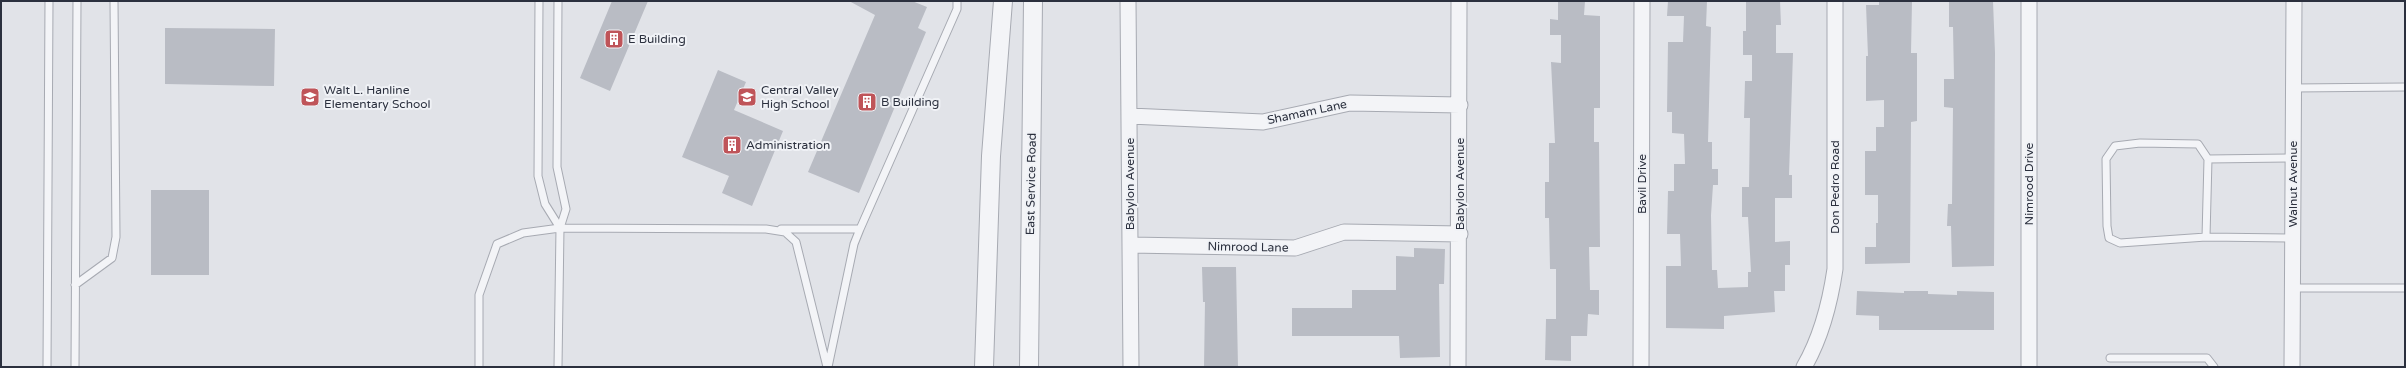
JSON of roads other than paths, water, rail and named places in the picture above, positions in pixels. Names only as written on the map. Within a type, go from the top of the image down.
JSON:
[{"type":"street","points":[[984,367],[991,156],[1003,1]]},
{"type":"street","name":"East Service Road","points":[[1029,367],[1033,1]]},
{"type":"street","name":"Babylon Avenue","points":[[1128,1],[1131,367]]},
{"type":"street","name":"Babylon Avenue","points":[[1458,367],[1460,234],[1459,1]]},
{"type":"street","name":"Bavil Drive","points":[[1641,367],[1642,1]]},
{"type":"street","name":"Don Pedro Road","points":[[1804,367],[1823,326],[1831,296],[1835,269],[1835,1]]},
{"type":"street","name":"Nimrood Drive","points":[[2029,1],[2029,367]]},
{"type":"street","name":"Walnut Avenue","points":[[2292,367],[2294,1]]},
{"type":"street","name":"Shamam Lane","points":[[1130,116],[1263,122],[1350,103],[1460,105]]},
{"type":"street","name":"Nimrood Lane","points":[[1130,245],[1295,248],[1344,232],[1460,234]]},
{"type":"lane","points":[[47,367],[49,1]]},
{"type":"lane","points":[[75,367],[77,1]]},
{"type":"lane","points":[[75,285],[112,258],[116,237],[114,1]]},
{"type":"lane","points":[[539,1],[538,176],[544,204],[560,228]]},
{"type":"lane","points":[[558,1],[557,167],[566,209],[560,228],[558,367]]},
{"type":"lane","points":[[828,367],[854,244],[957,9],[957,1]]},
{"type":"lane","points":[[2294,88],[2405,87]]},
{"type":"lane","points":[[2206,237],[2208,159],[2198,144],[2140,143],[2115,146],[2106,159],[2107,226],[2109,238],[2120,243],[2206,237],[2293,238]]},
{"type":"lane","points":[[2208,159],[2293,158]]},
{"type":"lane","points":[[480,367],[480,295],[497,244],[523,233],[560,228],[860,229]]},
{"type":"lane","points":[[775,229],[785,232],[796,242],[828,367]]},
{"type":"lane","points":[[2292,288],[2405,288]]},
{"type":"lane","points":[[2110,358],[2207,358],[2214,367]]},
{"type":"place","name":"E Building","points":[[614,39]]},
{"type":"place","name":"Walt L. Hanline Elementary School","points":[[310,97]]},
{"type":"place","name":"Central Valley High School","points":[[747,97]]},
{"type":"place","name":"B Building","points":[[867,102]]},
{"type":"place","name":"Administration","points":[[732,145]]}]
